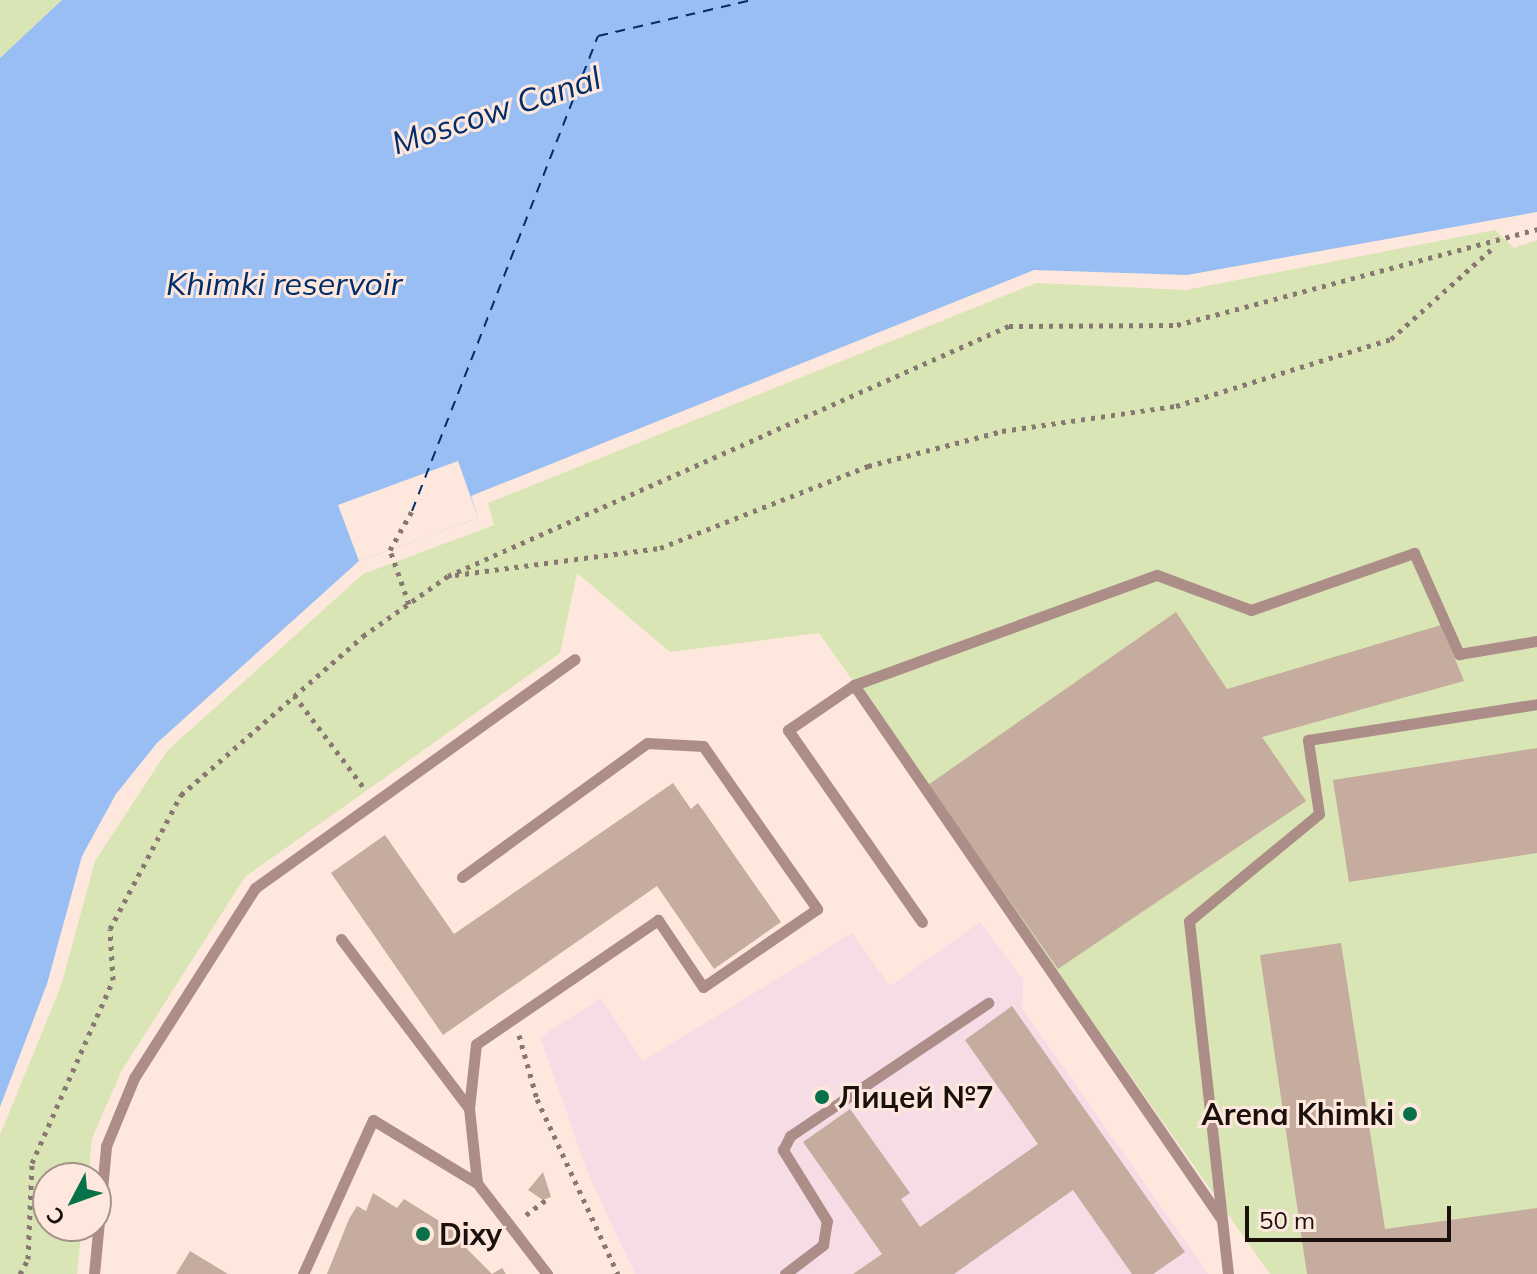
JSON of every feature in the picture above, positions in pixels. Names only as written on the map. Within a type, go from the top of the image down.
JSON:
[{"type":"lane","points":[[922,922],[788,730],[854,685],[1157,575],[1251,610],[1414,553],[1459,654],[1537,641]]},
{"type":"lane","points":[[94,1274],[106,1146],[134,1078],[255,888],[575,659]]},
{"type":"lane","points":[[854,685],[1222,1220]]},
{"type":"lane","points":[[1228,1274],[1189,921],[1319,814],[1308,740],[1537,704]]},
{"type":"lane","points":[[462,877],[647,743],[703,746],[817,909],[703,987],[658,920],[476,1044],[469,1108],[477,1183]]},
{"type":"lane","points":[[341,939],[469,1108]]},
{"type":"lane","points":[[785,1274],[823,1245],[827,1221],[783,1150],[790,1136],[988,1003]]},
{"type":"lane","points":[[303,1274],[373,1120],[477,1183],[511,1223],[547,1274]]},
{"type":"path","points":[[20,1274],[28,1259],[32,1163],[113,980],[110,929],[181,795],[294,695],[448,576],[1009,326],[1177,325],[1496,245],[1537,229]]},
{"type":"path","points":[[448,576],[660,548],[868,466],[1002,431],[1176,406],[1391,339],[1496,245]]},
{"type":"path","points":[[409,604],[390,550],[412,511]]},
{"type":"path","points":[[294,695],[374,802]]},
{"type":"path","points":[[514,1018],[537,1099],[618,1274]]},
{"type":"path","points":[[511,1223],[547,1199]]},
{"type":"shaded area","name":"Лицей №7","points":[[980,922],[1023,979],[1022,1008],[1208,1274],[635,1274],[589,1176],[540,1037],[601,998],[643,1061],[852,933],[890,986]]},
{"type":"green space","points":[[0,0],[62,0],[0,58]]},
{"type":"green space","points":[[1495,230],[1514,248],[1537,240],[1537,1274],[1270,1274],[819,633],[670,652],[577,573],[560,653],[245,877],[122,1070],[92,1138],[90,1162],[32,1162],[32,1242],[80,1242],[77,1274],[0,1274],[0,1135],[61,986],[95,861],[167,751],[363,574],[494,525],[488,503],[1036,283],[1186,290]]},
{"type":"water","name":"Khimki reservoir","points":[[62,0],[1537,0],[1537,212],[1187,275],[1034,270],[471,496],[478,518],[359,561],[157,743],[116,794],[82,856],[47,984],[0,1107],[0,58]]},
{"type":"pier","points":[[458,461],[478,518],[359,561],[338,505]]},
{"type":"building","points":[[1176,612],[1227,689],[1441,625],[1464,681],[1262,737],[1306,801],[1058,969],[928,785]]},
{"type":"building","points":[[1537,748],[1537,853],[1349,882],[1333,780]]},
{"type":"building","points":[[673,783],[691,809],[698,803],[781,922],[714,969],[657,886],[443,1035],[331,873],[385,835],[454,934]]},
{"type":"building","points":[[1341,943],[1385,1229],[1537,1208],[1537,1274],[1307,1274],[1260,955]]},
{"type":"building","points":[[1012,1006],[1185,1252],[1153,1274],[1132,1274],[1073,1190],[954,1274],[853,1274],[882,1254],[803,1142],[850,1109],[910,1193],[901,1199],[920,1227],[1038,1144],[965,1040]]},
{"type":"building","points":[[543,1172],[551,1197],[543,1200],[528,1190]]},
{"type":"building","points":[[373,1193],[397,1208],[404,1199],[473,1242],[467,1249],[492,1274],[327,1274],[349,1219],[357,1206],[366,1211]]},
{"type":"building","points":[[190,1251],[228,1274],[176,1274]]},
{"type":"building","points":[[502,1268],[506,1274],[492,1274]]},
{"type":"ferry route","points":[[412,511],[598,36],[752,0]]},
{"type":"place","name":"Лицей №7","points":[[822,1097]]},
{"type":"place","name":"Arena Khimki","points":[[1410,1114]]},
{"type":"place","name":"Dixy","points":[[423,1234]]},
{"type":"water label","name":"Moscow Canal","points":[[496,110]]}]
